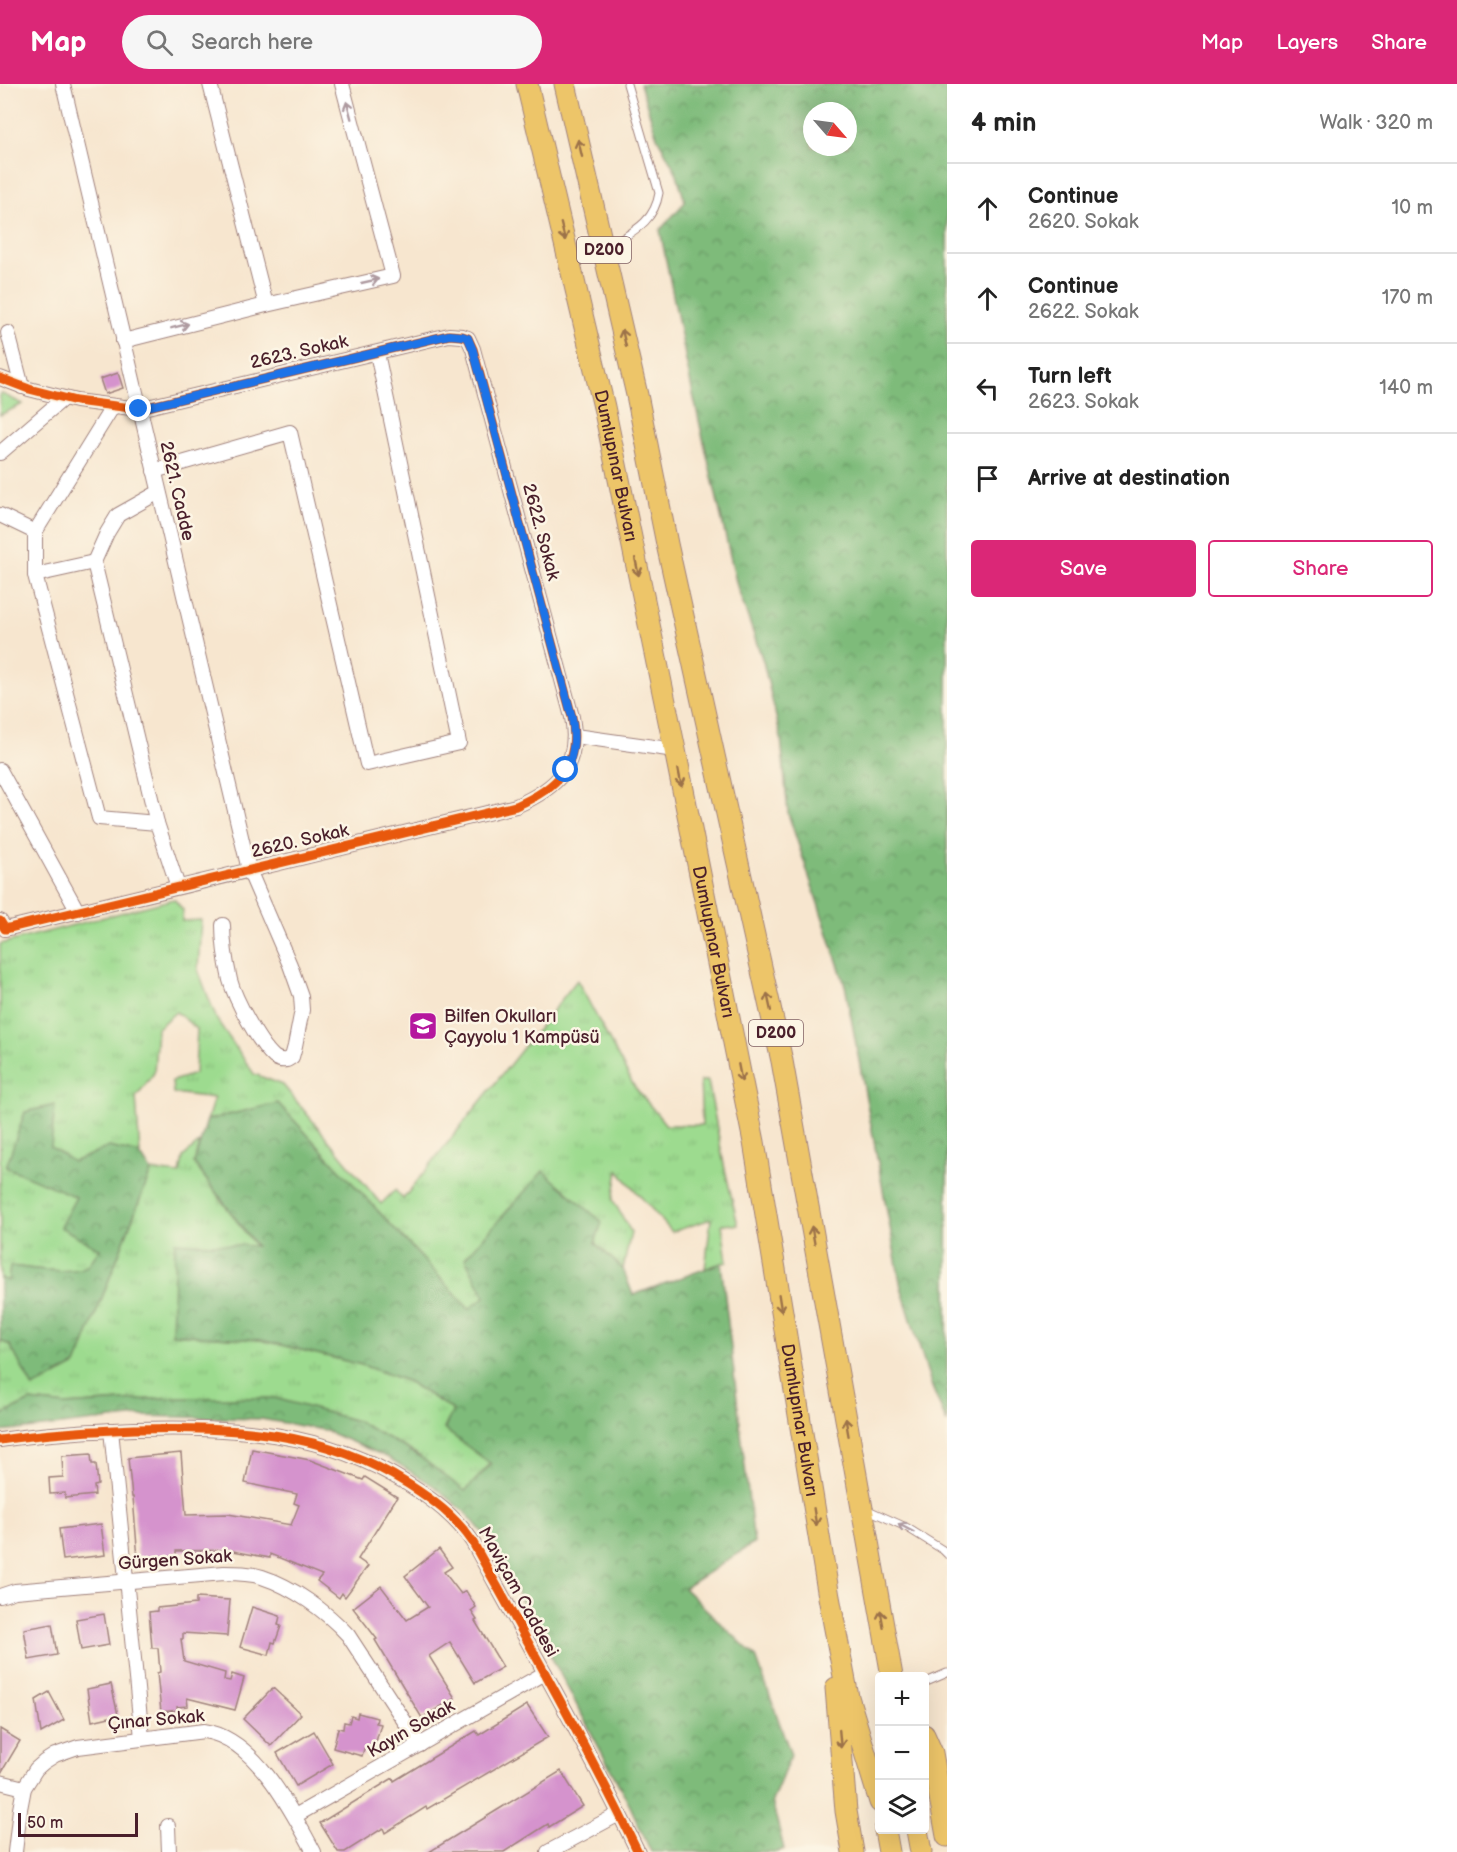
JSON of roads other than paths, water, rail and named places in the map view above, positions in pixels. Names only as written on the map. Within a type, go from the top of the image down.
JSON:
[{"type":"highway","points":[[515,84],[534,114]]},
{"type":"highway","name":"Dumlupınar Bulvarı","points":[[527,84],[601,395],[675,750],[754,1142],[829,1597],[848,1697],[875,1788]]},
{"type":"highway","name":"Dumlupınar Bulvarı","points":[[565,84],[570,94],[782,1061],[891,1672]]},
{"type":"highway","points":[[829,1597],[846,1811],[853,1852]]},
{"type":"highway","points":[[929,1746],[943,1792],[947,1836]]},
{"type":"highway","points":[[886,1834],[888,1852]]},
{"type":"highway","points":[[918,1834],[921,1852]]},
{"type":"street","name":"2621. Cadde","points":[[63,84],[249,870],[301,996],[302,1010],[295,1046],[292,1057],[287,1060],[278,1060],[272,1055],[238,1000],[231,983],[225,956],[223,925]]},
{"type":"street","points":[[210,84],[266,304]]},
{"type":"street","points":[[123,341],[266,304],[393,276],[342,84]]},
{"type":"street","points":[[8,333],[22,387]]},
{"type":"street","name":"2623. Sokak","points":[[139,409],[449,335],[468,338]]},
{"type":"street","name":"2622. Sokak","points":[[468,338],[572,717],[574,736]]},
{"type":"street","points":[[154,471],[290,432],[367,764],[459,743],[377,352]]},
{"type":"street","points":[[0,378],[22,387],[64,398],[139,409]]},
{"type":"street","points":[[0,453],[64,398]]},
{"type":"street","points":[[113,406],[35,532],[35,575],[99,818],[157,823]]},
{"type":"street","points":[[159,492],[118,515],[94,562],[157,823],[178,887]]},
{"type":"street","points":[[0,515],[35,532]]},
{"type":"street","points":[[35,575],[94,562]]},
{"type":"street","points":[[574,736],[675,750]]},
{"type":"street","name":"2620. Sokak","points":[[0,921],[5,929],[516,806],[544,791],[561,776],[572,754],[574,736]]},
{"type":"street","points":[[0,770],[78,912]]},
{"type":"street","name":"Maviçam Caddesi","points":[[0,1440],[111,1430],[210,1429],[260,1433],[320,1444],[342,1451],[381,1468],[431,1499],[461,1525],[472,1541],[545,1673],[638,1852]]},
{"type":"street","points":[[111,1430],[142,1738]]},
{"type":"street","name":"Gürgen Sokak","points":[[0,1596],[15,1591],[224,1573],[244,1573],[262,1577],[290,1590],[335,1620],[348,1635],[420,1745]]},
{"type":"street","name":"Kayın Sokak","points":[[295,1816],[545,1673]]},
{"type":"street","name":"Çınar Sokak","points":[[15,1852],[24,1788],[36,1769],[55,1755],[78,1747],[204,1731],[212,1732],[242,1749],[271,1780],[295,1816],[314,1852]]},
{"type":"street","points":[[0,1782],[24,1788]]},
{"type":"street","points":[[548,1852],[619,1814]]},
{"type":"street","points":[[168,1826],[169,1852]]},
{"type":"lane","points":[[604,250],[648,219],[657,203],[659,193],[627,84]]},
{"type":"lane","points":[[862,1507],[906,1527],[947,1554]]},
{"type":"lane","points":[[929,1681],[947,1672]]},
{"type":"place","name":"Bilfen Okulları Çayyolu 1 Kampüsü","points":[[423,1026]]}]
